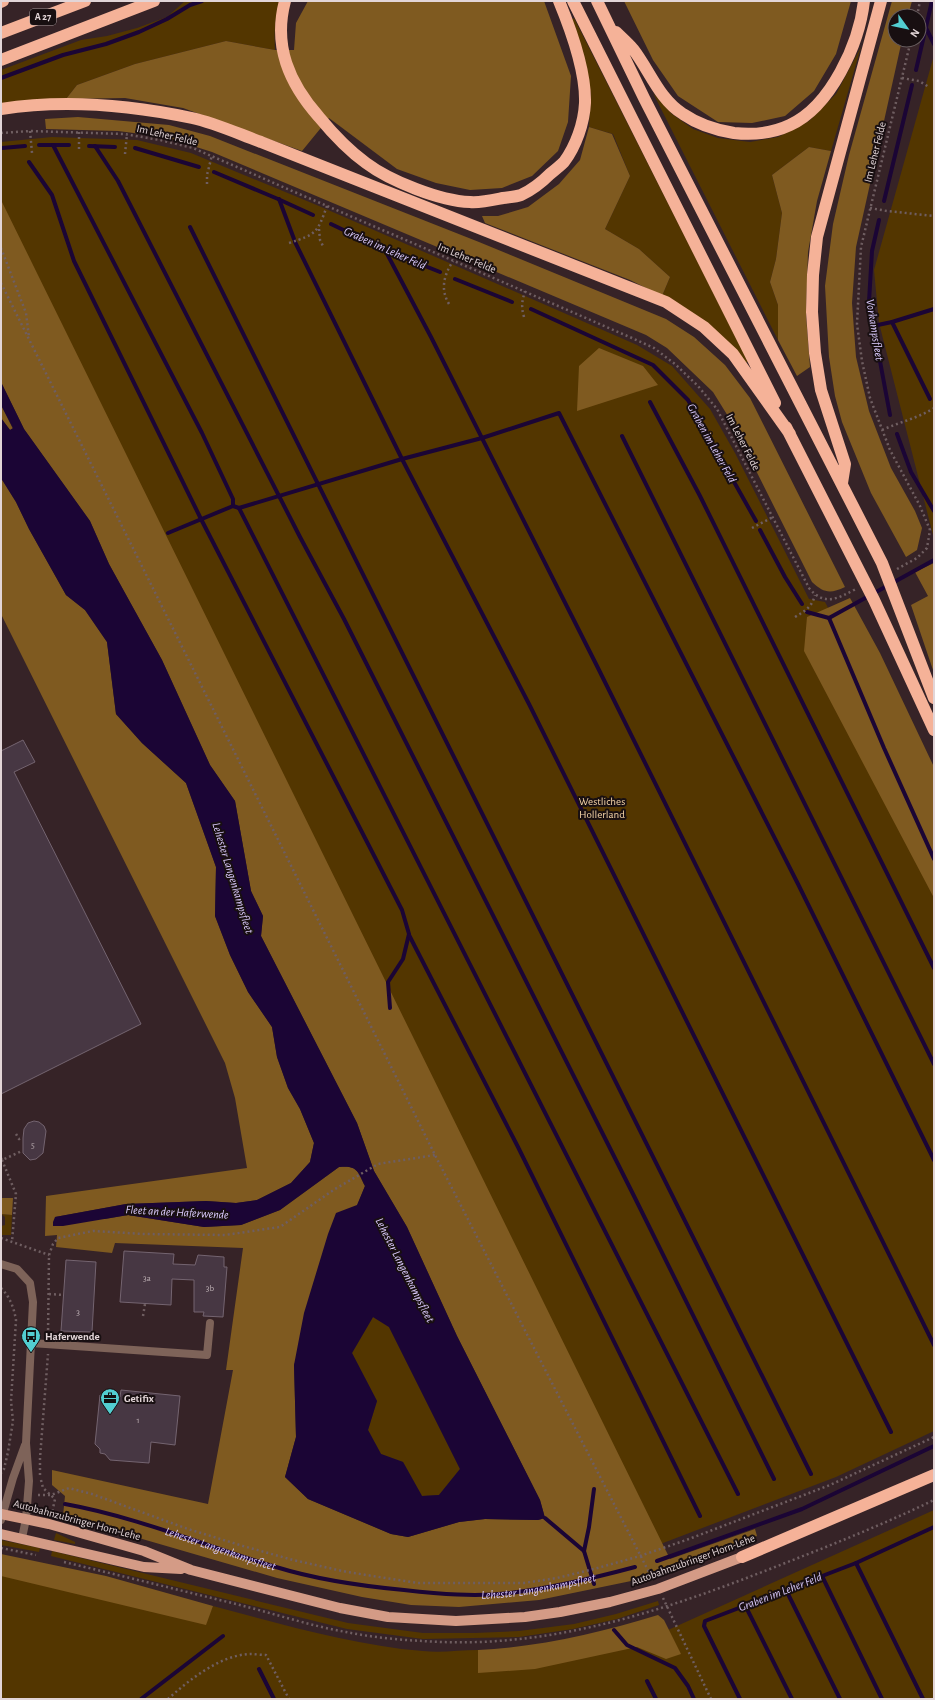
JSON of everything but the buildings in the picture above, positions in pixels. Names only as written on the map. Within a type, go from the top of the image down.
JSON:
[{"type":"highway","name":"A 27","points":[[1,33],[85,1]]},
{"type":"highway","points":[[1,60],[154,1]]},
{"type":"highway","points":[[285,1],[281,22],[281,47],[289,73],[306,103],[338,140],[367,164],[396,180],[437,197],[470,202],[520,196],[538,186],[564,162],[581,128],[585,103],[583,80],[574,43],[559,1]]},
{"type":"highway","points":[[573,1],[874,600],[934,730]]},
{"type":"highway","points":[[597,1],[644,98],[882,563],[934,698]]},
{"type":"highway","points":[[608,24],[633,50],[664,97],[681,114],[714,130],[748,135],[768,132],[790,125],[812,109],[829,91],[845,64],[856,35],[864,1]]},
{"type":"highway","points":[[842,483],[845,464],[822,390],[815,353],[812,312],[813,275],[817,238],[881,1]]},
{"type":"highway","points":[[1,109],[41,105],[116,106],[193,118],[261,142],[666,302],[704,327],[733,354],[790,434]]},
{"type":"highway","name":"Autobahnzubringer Horn-Lehe","points":[[742,1557],[934,1475]]},
{"type":"main road","name":"Autobahnzubringer Horn-Lehe","points":[[1,1516],[26,1519],[144,1551],[191,1570],[340,1608],[388,1617],[456,1622],[525,1617],[560,1612],[602,1603],[658,1588],[742,1557]]},
{"type":"main road","name":"Autobahnzubringer Horn-Lehe","points":[[1,1534],[144,1567],[191,1570]]},
{"type":"street","points":[[1,1264],[17,1269],[30,1283],[33,1302],[26,1443],[28,1481],[26,1519],[22,1538]]},
{"type":"street","points":[[31,1343],[207,1355],[210,1323]]},
{"type":"street","points":[[1,1516],[26,1443]]},
{"type":"path","name":"Im Leher Felde","points":[[892,571],[917,558],[927,548],[930,530],[920,506],[890,450],[870,398],[862,361],[857,324],[861,247],[909,48]]},
{"type":"path","points":[[902,78],[919,81],[929,87]]},
{"type":"path","name":"Im Leher Felde","points":[[1,133],[30,131],[127,134],[193,148],[654,348],[675,364],[698,386],[717,409],[809,588],[815,595]]},
{"type":"path","points":[[30,131],[32,153]]},
{"type":"path","points":[[79,132],[79,152]]},
{"type":"path","points":[[125,154],[127,134]]},
{"type":"path","points":[[207,184],[207,175],[212,156]]},
{"type":"path","points":[[324,248],[320,240],[319,228],[327,206]]},
{"type":"path","points":[[870,208],[887,212],[934,216]]},
{"type":"path","points":[[289,243],[310,236],[319,228]]},
{"type":"path","points":[[1,248],[26,313],[30,339]]},
{"type":"path","points":[[449,304],[446,299],[443,286],[453,261]]},
{"type":"path","points":[[1,283],[435,1155],[640,1556]]},
{"type":"path","points":[[524,317],[521,308],[525,292]]},
{"type":"path","points":[[882,430],[899,422],[918,417],[934,408]]},
{"type":"path","points":[[752,528],[773,517]]},
{"type":"path","points":[[795,617],[805,611],[813,603],[815,595],[823,599],[830,600],[859,587]]},
{"type":"path","points":[[16,1134],[19,1139],[23,1138]]},
{"type":"path","points":[[12,1242],[16,1194],[1,1159],[22,1151]]},
{"type":"path","points":[[435,1155],[378,1164],[280,1227],[225,1235],[144,1234],[93,1231],[58,1238],[53,1244],[49,1255],[48,1344],[40,1458],[41,1483],[43,1488],[51,1495],[69,1488],[188,1528],[293,1560],[347,1572],[418,1583],[524,1583],[557,1578],[640,1556],[830,1484],[934,1437]]},
{"type":"path","points":[[1,1238],[49,1255]]},
{"type":"path","points":[[1,1288],[9,1298],[14,1309],[16,1320],[11,1401],[13,1421],[8,1452],[4,1469],[1,1473]]},
{"type":"path","points":[[49,1294],[64,1295]]},
{"type":"path","points":[[143,1316],[145,1304]]},
{"type":"path","points":[[711,1699],[666,1606],[717,1590],[799,1558],[886,1522],[934,1500]]},
{"type":"path","points":[[168,1699],[186,1683],[220,1662],[249,1654],[266,1655],[289,1699]]},
{"type":"green space","points":[[185,1],[280,1],[275,25],[275,50],[226,41],[135,64],[77,85],[66,99],[1,104],[1,70],[81,40],[107,36],[137,28],[167,17]]},
{"type":"green space","points":[[574,18],[748,361],[746,363],[662,296],[670,277],[639,249],[605,229],[630,176],[613,134],[589,127],[591,94],[571,20]]},
{"type":"green space","points":[[861,47],[831,151],[809,147],[772,175],[782,213],[776,259],[770,282],[778,305],[778,340],[653,93],[672,114],[693,129],[718,138],[750,142],[778,137],[809,121],[836,94]]},
{"type":"green space","points":[[934,55],[934,539],[879,323],[874,270]]},
{"type":"green space","name":"Westliches Hollerland","points":[[52,137],[137,140],[191,153],[319,206],[637,345],[672,366],[710,409],[735,453],[809,599],[825,602],[864,675],[934,830],[934,1431],[836,1477],[650,1548],[1,235],[1,142]]},
{"type":"green space","points":[[1,1214],[12,1215],[11,1235],[1,1235],[1,1226],[5,1225],[5,1217]]},
{"type":"green space","points":[[373,1317],[389,1327],[460,1469],[439,1495],[422,1496],[403,1462],[381,1454],[368,1430],[377,1401],[352,1353]]},
{"type":"green space","points":[[934,1510],[934,1699],[1,1699],[1,1572],[210,1613],[213,1606],[291,1627],[370,1644],[430,1652],[478,1650],[478,1660],[648,1639]]},
{"type":"green space","points":[[56,1533],[75,1542],[75,1544],[54,1540]]},
{"type":"green space","points":[[1,1540],[40,1548],[39,1552],[1,1545]]},
{"type":"green space","points":[[52,1551],[348,1623],[423,1633],[519,1631],[574,1624],[616,1614],[658,1601],[659,1605],[617,1619],[573,1629],[519,1637],[423,1639],[347,1629],[51,1556]]},
{"type":"shaded area","points":[[308,1],[544,1],[571,76],[568,122],[558,151],[532,176],[502,188],[470,190],[436,183],[397,169],[329,118],[302,151],[183,108],[125,98],[66,99],[77,85],[135,64],[226,41],[275,50],[294,50],[296,23]]},
{"type":"shaded area","points":[[624,1],[851,1],[836,54],[814,91],[785,116],[752,123],[718,122],[678,96],[653,60]]},
{"type":"shaded area","points":[[892,1],[912,1],[910,8],[890,8]]},
{"type":"shaded area","points":[[887,19],[887,48],[900,48],[856,247],[852,303],[856,357],[869,411],[891,468],[915,511],[922,528],[917,550],[906,557],[871,493],[842,422],[835,396],[829,357],[825,286],[833,224],[849,155]]},
{"type":"shaded area","points":[[78,117],[169,125],[210,136],[479,242],[666,319],[694,337],[725,365],[750,398],[845,587],[835,591],[827,591],[812,582],[731,421],[713,392],[667,348],[646,335],[212,152],[165,137],[118,131],[46,129],[45,119]]},
{"type":"shaded area","points":[[589,127],[612,134],[630,176],[605,229],[639,249],[670,277],[662,296],[630,280],[485,223],[482,216],[498,216],[528,207],[559,184],[580,160]]},
{"type":"shaded area","points":[[809,147],[831,151],[817,201],[808,252],[806,315],[810,367],[797,376],[778,340],[778,305],[770,282],[776,259],[782,213],[772,175]]},
{"type":"shaded area","points":[[1,200],[670,1559],[755,1529],[757,1536],[636,1580],[539,1600],[459,1607],[411,1605],[362,1597],[277,1578],[63,1516],[65,1496],[52,1485],[52,1470],[208,1504],[233,1370],[226,1370],[243,1248],[115,1243],[112,1253],[56,1247],[57,1235],[45,1236],[46,1196],[247,1168],[235,1098],[225,1063],[1,614],[1,478],[16,502],[29,529],[66,595],[85,610],[107,642],[116,714],[142,743],[186,783],[216,867],[215,916],[230,955],[248,992],[272,1027],[277,1057],[288,1088],[300,1109],[314,1143],[310,1162],[291,1183],[257,1200],[236,1203],[206,1201],[126,1204],[55,1217],[105,1219],[128,1215],[204,1227],[241,1225],[280,1210],[339,1167],[353,1168],[358,1173],[365,1186],[294,1365],[296,1437],[285,1477],[308,1499],[391,1534],[408,1537],[459,1522],[485,1519],[538,1520],[545,1518],[540,1500],[457,1336],[407,1227],[374,1171],[357,1123],[261,936],[263,916],[251,891],[235,801],[210,765],[162,660],[109,564],[90,521],[24,429],[1,382]]},
{"type":"shaded area","points":[[599,348],[643,366],[658,385],[577,411],[579,366]]},
{"type":"shaded area","points":[[1,405],[13,429],[10,430],[1,418]]},
{"type":"shaded area","points":[[934,563],[934,673],[911,605],[928,596],[915,572]]},
{"type":"shaded area","points":[[850,598],[880,653],[934,767],[934,898],[804,651],[807,617]]},
{"type":"shaded area","points":[[1,1198],[13,1198],[12,1215],[1,1214]]},
{"type":"shaded area","points":[[1,1554],[106,1576],[213,1606],[206,1625],[1,1576]]},
{"type":"shaded area","points":[[658,1615],[664,1620],[681,1654],[666,1659],[637,1647],[535,1669],[478,1673],[478,1650],[524,1646],[569,1638],[614,1628]]},
{"type":"water","name":"Fleet an der Haferwende","points":[[1,382],[24,429],[90,521],[109,564],[162,660],[210,765],[235,801],[251,891],[263,916],[261,936],[357,1123],[374,1171],[407,1227],[457,1336],[540,1500],[545,1518],[538,1520],[485,1519],[459,1522],[408,1537],[391,1534],[308,1499],[285,1477],[296,1437],[294,1365],[304,1313],[328,1234],[336,1213],[357,1205],[365,1186],[356,1170],[353,1168],[339,1167],[280,1210],[241,1225],[204,1227],[128,1215],[63,1226],[53,1226],[55,1217],[126,1204],[206,1201],[236,1203],[257,1200],[291,1183],[310,1162],[314,1143],[300,1109],[288,1088],[277,1057],[272,1027],[248,992],[230,955],[215,916],[216,867],[186,783],[142,743],[116,714],[107,642],[85,610],[66,595],[29,529],[16,502],[1,478],[1,418],[10,430],[13,428],[1,405]],"holes":[[[373,1317],[389,1327],[460,1469],[439,1495],[422,1496],[403,1462],[381,1454],[368,1430],[377,1401],[352,1353]]]},
{"type":"waterway","points":[[1,78],[63,55],[106,44],[139,32],[167,19],[190,5],[202,1]]},
{"type":"waterway","name":"Vorkampsfleet","points":[[916,70],[932,1]]},
{"type":"waterway","points":[[927,30],[934,44]]},
{"type":"waterway","name":"Vorkampsfleet","points":[[884,201],[912,85]]},
{"type":"waterway","name":"Graben im Leher Feld","points":[[39,145],[69,145]]},
{"type":"waterway","points":[[53,145],[202,433],[233,499],[233,506]]},
{"type":"waterway","name":"Graben im Leher Feld","points":[[2,148],[25,146]]},
{"type":"waterway","name":"Graben im Leher Feld","points":[[89,146],[115,147]]},
{"type":"waterway","points":[[95,146],[118,181],[300,537],[344,619],[634,1196],[774,1479]]},
{"type":"waterway","name":"Graben im Leher Feld","points":[[135,148],[199,167]]},
{"type":"waterway","points":[[29,162],[52,195],[74,261],[201,519],[402,910],[409,934],[403,959],[388,982],[390,1008]]},
{"type":"waterway","name":"Graben im Leher Feld","points":[[214,172],[313,215]]},
{"type":"waterway","points":[[279,199],[294,239]]},
{"type":"waterway","name":"Vorkampsfleet","points":[[879,220],[872,251],[869,302],[890,415]]},
{"type":"waterway","name":"Graben im Leher Feld","points":[[331,224],[385,250],[440,272]]},
{"type":"waterway","points":[[190,227],[811,1474]]},
{"type":"waterway","points":[[295,242],[402,459],[529,704],[891,1432]]},
{"type":"waterway","points":[[385,250],[431,337],[597,666],[934,1345]]},
{"type":"waterway","name":"Graben im Leher Feld","points":[[455,279],[512,302]]},
{"type":"waterway","name":"Graben im Leher Feld","points":[[531,309],[653,365],[688,400],[756,521]]},
{"type":"waterway","points":[[873,326],[892,322],[934,309]]},
{"type":"waterway","points":[[892,322],[930,399]]},
{"type":"waterway","points":[[650,402],[700,496],[934,968]]},
{"type":"waterway","points":[[168,533],[233,506],[239,508],[402,459],[482,438],[559,413],[798,884],[934,1160]]},
{"type":"waterway","name":"Vorkampsfleet","points":[[897,434],[911,472],[934,511]]},
{"type":"waterway","points":[[622,436],[934,1064]]},
{"type":"waterway","points":[[239,508],[738,1494]]},
{"type":"waterway","name":"Graben im Leher Feld","points":[[760,530],[785,577],[802,604]]},
{"type":"waterway","name":"Graben im Leher Feld","points":[[807,612],[829,618],[934,560]]},
{"type":"waterway","points":[[829,618],[884,748],[934,859]]},
{"type":"waterway","points":[[409,935],[518,1147],[700,1516]]},
{"type":"waterway","points":[[657,1561],[802,1509],[934,1446]]},
{"type":"waterway","points":[[584,1551],[594,1489]]},
{"type":"waterway","name":"Lehester Langenkampsfleet","points":[[65,1504],[118,1516],[250,1559],[308,1576],[340,1582],[431,1593],[484,1595],[526,1591],[589,1579],[635,1567]]},
{"type":"waterway","name":"Lehester Langenkampsfleet","points":[[545,1518],[584,1551],[594,1584]]},
{"type":"waterway","name":"Graben im Leher Feld","points":[[740,1699],[704,1626],[705,1621],[856,1563],[934,1527]]},
{"type":"waterway","points":[[856,1563],[923,1699]]},
{"type":"waterway","points":[[822,1576],[882,1699]]},
{"type":"waterway","points":[[786,1590],[840,1699]]},
{"type":"waterway","points":[[745,1605],[792,1699]]},
{"type":"waterway","points":[[614,1630],[627,1645],[675,1668],[688,1686],[694,1699]]},
{"type":"waterway","points":[[141,1699],[223,1636]]},
{"type":"waterway","points":[[259,1669],[274,1699]]},
{"type":"waterway","points":[[647,1681],[656,1699]]},
{"type":"place","name":"Haferwende","points":[[31,1353]]},
{"type":"place","name":"Getifix","points":[[110,1415]]}]
